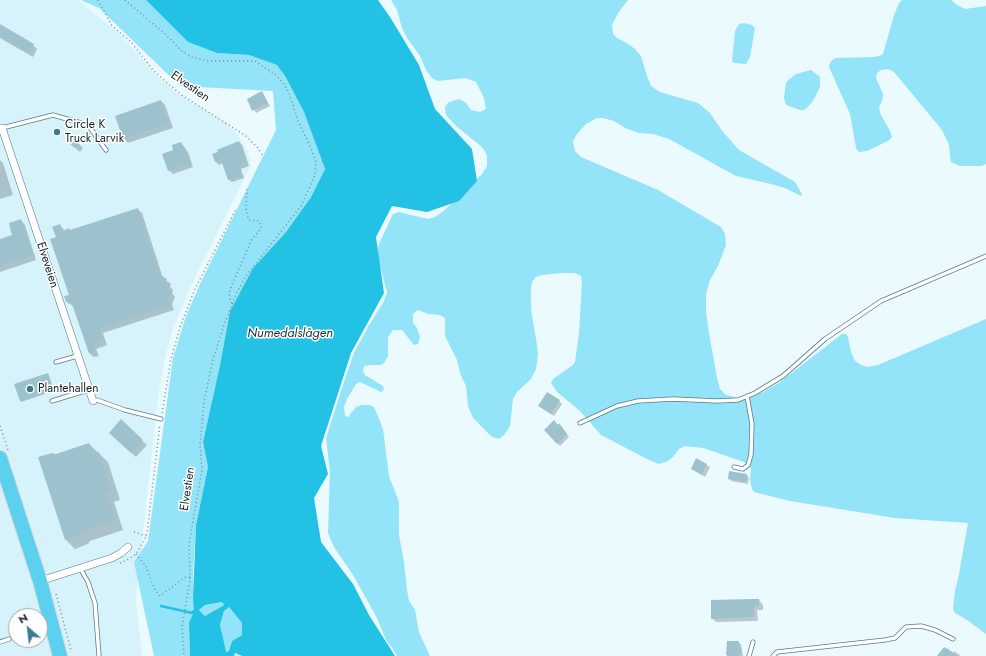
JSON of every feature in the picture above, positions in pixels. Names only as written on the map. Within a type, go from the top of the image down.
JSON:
[{"type":"highway","points":[[0,458],[40,581],[60,656]]},
{"type":"street","name":"Elveveien","points":[[1,128],[88,390],[93,401]]},
{"type":"street","points":[[40,581],[112,558],[128,547]]},
{"type":"lane","points":[[1,128],[53,115],[88,125],[106,150]]},
{"type":"lane","points":[[580,423],[617,406],[638,400],[738,400],[755,393],[783,376],[825,339],[881,301],[986,256]]},
{"type":"lane","points":[[56,362],[77,356]]},
{"type":"lane","points":[[52,401],[88,390]]},
{"type":"lane","points":[[734,467],[743,468],[748,465],[751,455],[752,424],[747,396]]},
{"type":"lane","points":[[93,401],[97,400],[125,410],[161,419]]},
{"type":"lane","points":[[80,568],[88,582],[95,603],[99,656]]},
{"type":"lane","points":[[773,656],[777,652],[895,638],[906,627],[921,626],[935,630],[953,639]]},
{"type":"lane","points":[[749,656],[753,642]]},
{"type":"path","name":"Elvestien","points":[[98,0],[112,26],[131,42],[153,70],[167,84],[183,96],[246,136],[257,147],[263,156]]},
{"type":"path","name":"Elvestien","points":[[125,0],[165,34],[182,51],[191,57],[208,60],[255,61],[276,75],[289,93],[298,121],[316,162],[316,169],[301,206],[246,276],[218,341],[204,402],[200,445],[202,470],[189,544],[190,577],[182,627],[184,656]]},
{"type":"path","points":[[233,304],[230,300],[229,294],[232,285],[252,239],[261,229],[259,221],[252,221],[248,218],[246,209],[246,189]]},
{"type":"path","points":[[116,564],[129,559],[136,554],[146,536],[170,359],[195,288],[236,210]]},
{"type":"path","points":[[134,532],[146,536]]},
{"type":"path","points":[[136,554],[146,566],[154,588],[160,596],[180,581],[190,577]]},
{"type":"path","points":[[54,590],[72,656]]},
{"type":"shaded area","points":[[0,0],[78,0],[123,37],[155,74],[178,94],[225,122],[237,134],[247,151],[250,160],[250,167],[187,294],[173,328],[164,362],[158,397],[136,601],[142,656],[0,656]]},
{"type":"shaded area","points":[[81,0],[146,0],[188,42],[217,53],[249,55],[277,65],[285,76],[304,112],[325,169],[311,197],[286,232],[253,268],[230,311],[203,442],[208,467],[196,525],[193,572],[194,611],[189,623],[190,656],[154,656],[134,562],[148,541],[173,358],[186,316],[201,282],[276,130],[273,91],[180,86],[99,8]]},
{"type":"shaded area","points":[[391,0],[628,0],[618,13],[612,25],[613,34],[635,49],[641,56],[651,86],[660,92],[698,103],[710,113],[723,132],[739,150],[795,182],[802,194],[801,196],[785,188],[736,176],[669,139],[653,134],[639,133],[625,128],[614,121],[603,118],[597,118],[586,124],[573,141],[575,151],[581,157],[658,190],[721,227],[725,234],[726,245],[718,266],[710,280],[706,294],[706,312],[717,378],[720,389],[726,395],[740,398],[752,397],[763,392],[780,382],[842,334],[846,334],[848,337],[851,352],[855,361],[868,367],[878,365],[986,319],[986,634],[955,613],[953,609],[968,523],[895,518],[790,501],[754,492],[750,480],[751,468],[744,462],[703,448],[685,446],[679,449],[668,461],[659,464],[601,435],[580,411],[557,392],[551,383],[553,379],[575,362],[579,333],[582,282],[581,276],[575,273],[562,273],[542,275],[536,277],[532,282],[531,309],[538,355],[536,369],[531,379],[517,392],[513,399],[510,426],[504,435],[499,439],[492,437],[473,418],[468,406],[466,386],[460,373],[457,360],[445,336],[445,318],[440,315],[428,314],[418,310],[413,314],[413,323],[417,328],[420,337],[418,344],[414,345],[402,330],[393,330],[388,337],[388,356],[384,363],[381,365],[364,366],[363,371],[365,375],[383,386],[384,390],[381,392],[360,382],[356,384],[347,399],[344,407],[345,416],[348,417],[356,407],[370,405],[374,407],[383,429],[389,476],[399,502],[399,535],[409,601],[415,610],[419,632],[430,656],[397,656],[386,640],[377,618],[353,575],[334,547],[328,533],[330,472],[326,438],[354,353],[384,301],[387,292],[377,255],[379,244],[393,214],[399,212],[428,219],[435,217],[446,209],[482,174],[487,166],[487,155],[482,147],[456,126],[446,115],[445,107],[449,102],[460,99],[466,103],[471,110],[480,112],[486,109],[484,98],[476,82],[466,78],[438,81],[432,78],[426,70],[420,56],[407,38],[402,28],[397,10]]},
{"type":"shaded area","points":[[902,0],[951,0],[965,9],[986,6],[986,164],[981,166],[960,166],[951,162],[949,145],[942,130],[894,72],[888,69],[881,70],[877,73],[876,78],[883,94],[879,107],[880,113],[892,137],[888,141],[867,151],[859,152],[856,148],[850,114],[829,67],[831,61],[836,58],[873,57],[883,54],[894,15],[899,3]]},
{"type":"shaded area","points":[[744,23],[752,25],[755,28],[750,57],[746,64],[734,63],[732,61],[735,31],[739,24]]},
{"type":"shaded area","points":[[811,70],[820,77],[820,87],[813,101],[804,110],[786,105],[784,98],[786,82],[796,74]]},
{"type":"shaded area","points":[[222,602],[224,605],[205,616],[199,610],[205,605]]},
{"type":"shaded area","points":[[229,607],[242,623],[242,635],[232,641],[229,651],[225,652],[220,625],[224,611]]},
{"type":"water","name":"Numedalslågen","points":[[146,0],[378,0],[419,65],[435,109],[472,149],[477,181],[459,201],[427,212],[392,206],[376,237],[384,293],[351,353],[321,446],[328,474],[314,498],[321,542],[353,584],[369,615],[395,656],[242,656],[235,653],[234,656],[190,656],[189,623],[194,611],[193,598],[196,525],[208,467],[203,442],[230,311],[253,268],[286,232],[311,197],[325,169],[304,112],[285,76],[277,65],[249,55],[217,53],[188,42]],"holes":[[[222,602],[224,605],[205,616],[199,610],[205,605]],[[229,607],[242,623],[242,635],[232,641],[229,651],[226,652],[220,625],[224,611]]]},
{"type":"building","points":[[0,24],[34,44],[28,53],[0,37]]},
{"type":"building","points":[[262,91],[268,103],[252,111],[247,99]]},
{"type":"building","points":[[161,100],[169,123],[123,139],[115,116]]},
{"type":"building","points":[[74,138],[80,143],[75,148],[70,144]]},
{"type":"building","points":[[239,141],[247,163],[239,166],[242,175],[228,180],[221,160],[215,162],[212,154],[218,152],[217,150]]},
{"type":"building","points":[[181,142],[190,163],[168,171],[162,154],[173,150],[172,145]]},
{"type":"building","points":[[138,208],[160,275],[167,279],[165,283],[170,285],[167,289],[172,292],[168,299],[170,306],[99,329],[103,341],[93,344],[95,351],[89,353],[72,304],[66,302],[64,296],[69,295],[50,239],[56,237],[52,227],[60,224],[63,231],[69,228],[70,230]]},
{"type":"building","points":[[21,219],[33,256],[0,266],[0,239],[12,235],[9,223]]},
{"type":"building","points":[[48,373],[54,390],[20,401],[14,384]]},
{"type":"building","points":[[547,392],[560,400],[551,414],[538,406]]},
{"type":"building","points":[[121,419],[143,440],[131,453],[109,433]]},
{"type":"building","points":[[554,420],[558,425],[559,423],[567,434],[557,444],[544,430]]},
{"type":"building","points":[[89,443],[93,454],[99,452],[112,491],[106,493],[115,521],[81,532],[79,536],[65,540],[38,457],[52,453],[56,454]]},
{"type":"building","points":[[696,458],[707,464],[702,475],[691,469]]},
{"type":"building","points":[[729,471],[747,474],[746,482],[728,479]]},
{"type":"building","points":[[759,599],[759,606],[754,606],[754,617],[711,619],[711,600]]},
{"type":"building","points":[[727,641],[739,641],[741,654],[739,654],[739,656],[726,655]]},
{"type":"building","points":[[944,647],[947,648],[957,656],[937,656]]},
{"type":"waterway","points":[[161,606],[192,613],[194,611]]},
{"type":"place","name":"Circle K Truck Larvik","points":[[57,132]]},
{"type":"place","name":"Plantehallen","points":[[30,389]]}]
